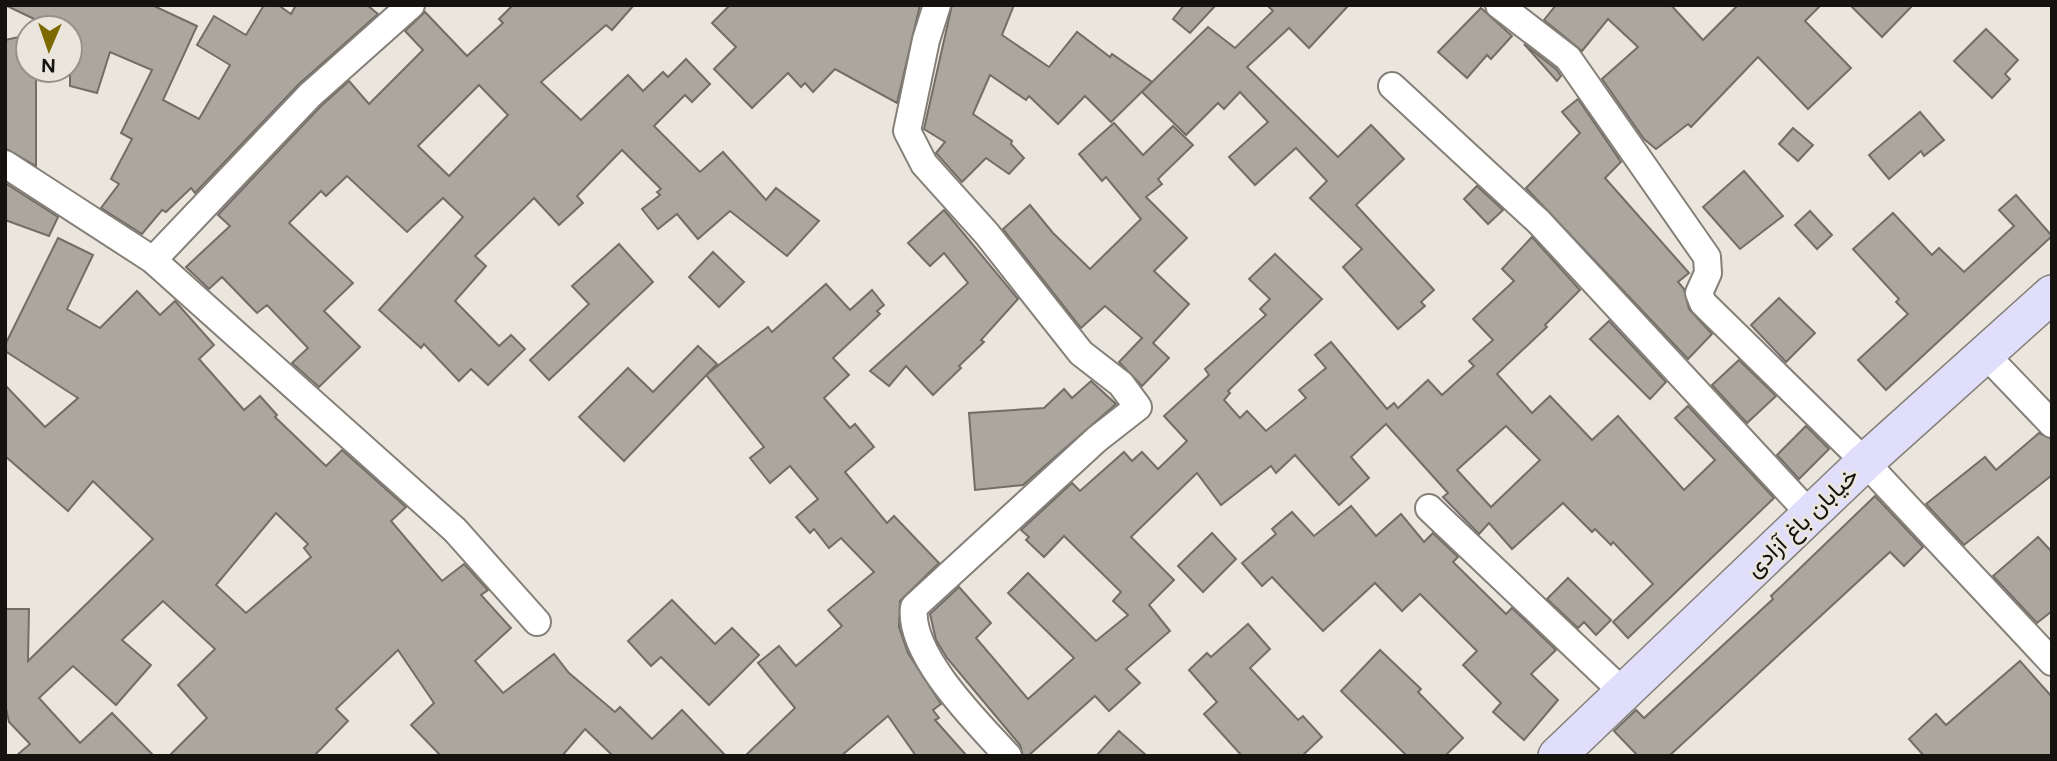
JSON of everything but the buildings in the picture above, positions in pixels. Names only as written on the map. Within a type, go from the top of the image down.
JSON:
[{"type":"street","points":[[153,260],[310,95],[411,5]]},
{"type":"street","points":[[937,5],[926,40],[908,131],[924,164],[987,234],[1081,353],[1121,384],[1138,407],[1097,439],[914,607],[913,616],[924,649],[964,709],[1008,756]]},
{"type":"street","points":[[1499,5],[1568,58],[1707,257],[1708,273],[1699,293],[1703,303],[1865,462],[2052,662]]},
{"type":"street","points":[[1392,86],[1539,222],[1810,514]]},
{"type":"street","points":[[5,164],[153,260],[455,530],[537,622]]},
{"type":"street","name":"خیابان باغ آزادی","points":[[1557,756],[1865,462],[2052,294]]},
{"type":"street","points":[[1986,355],[2052,424]]},
{"type":"street","points":[[1429,508],[1624,693]]}]
